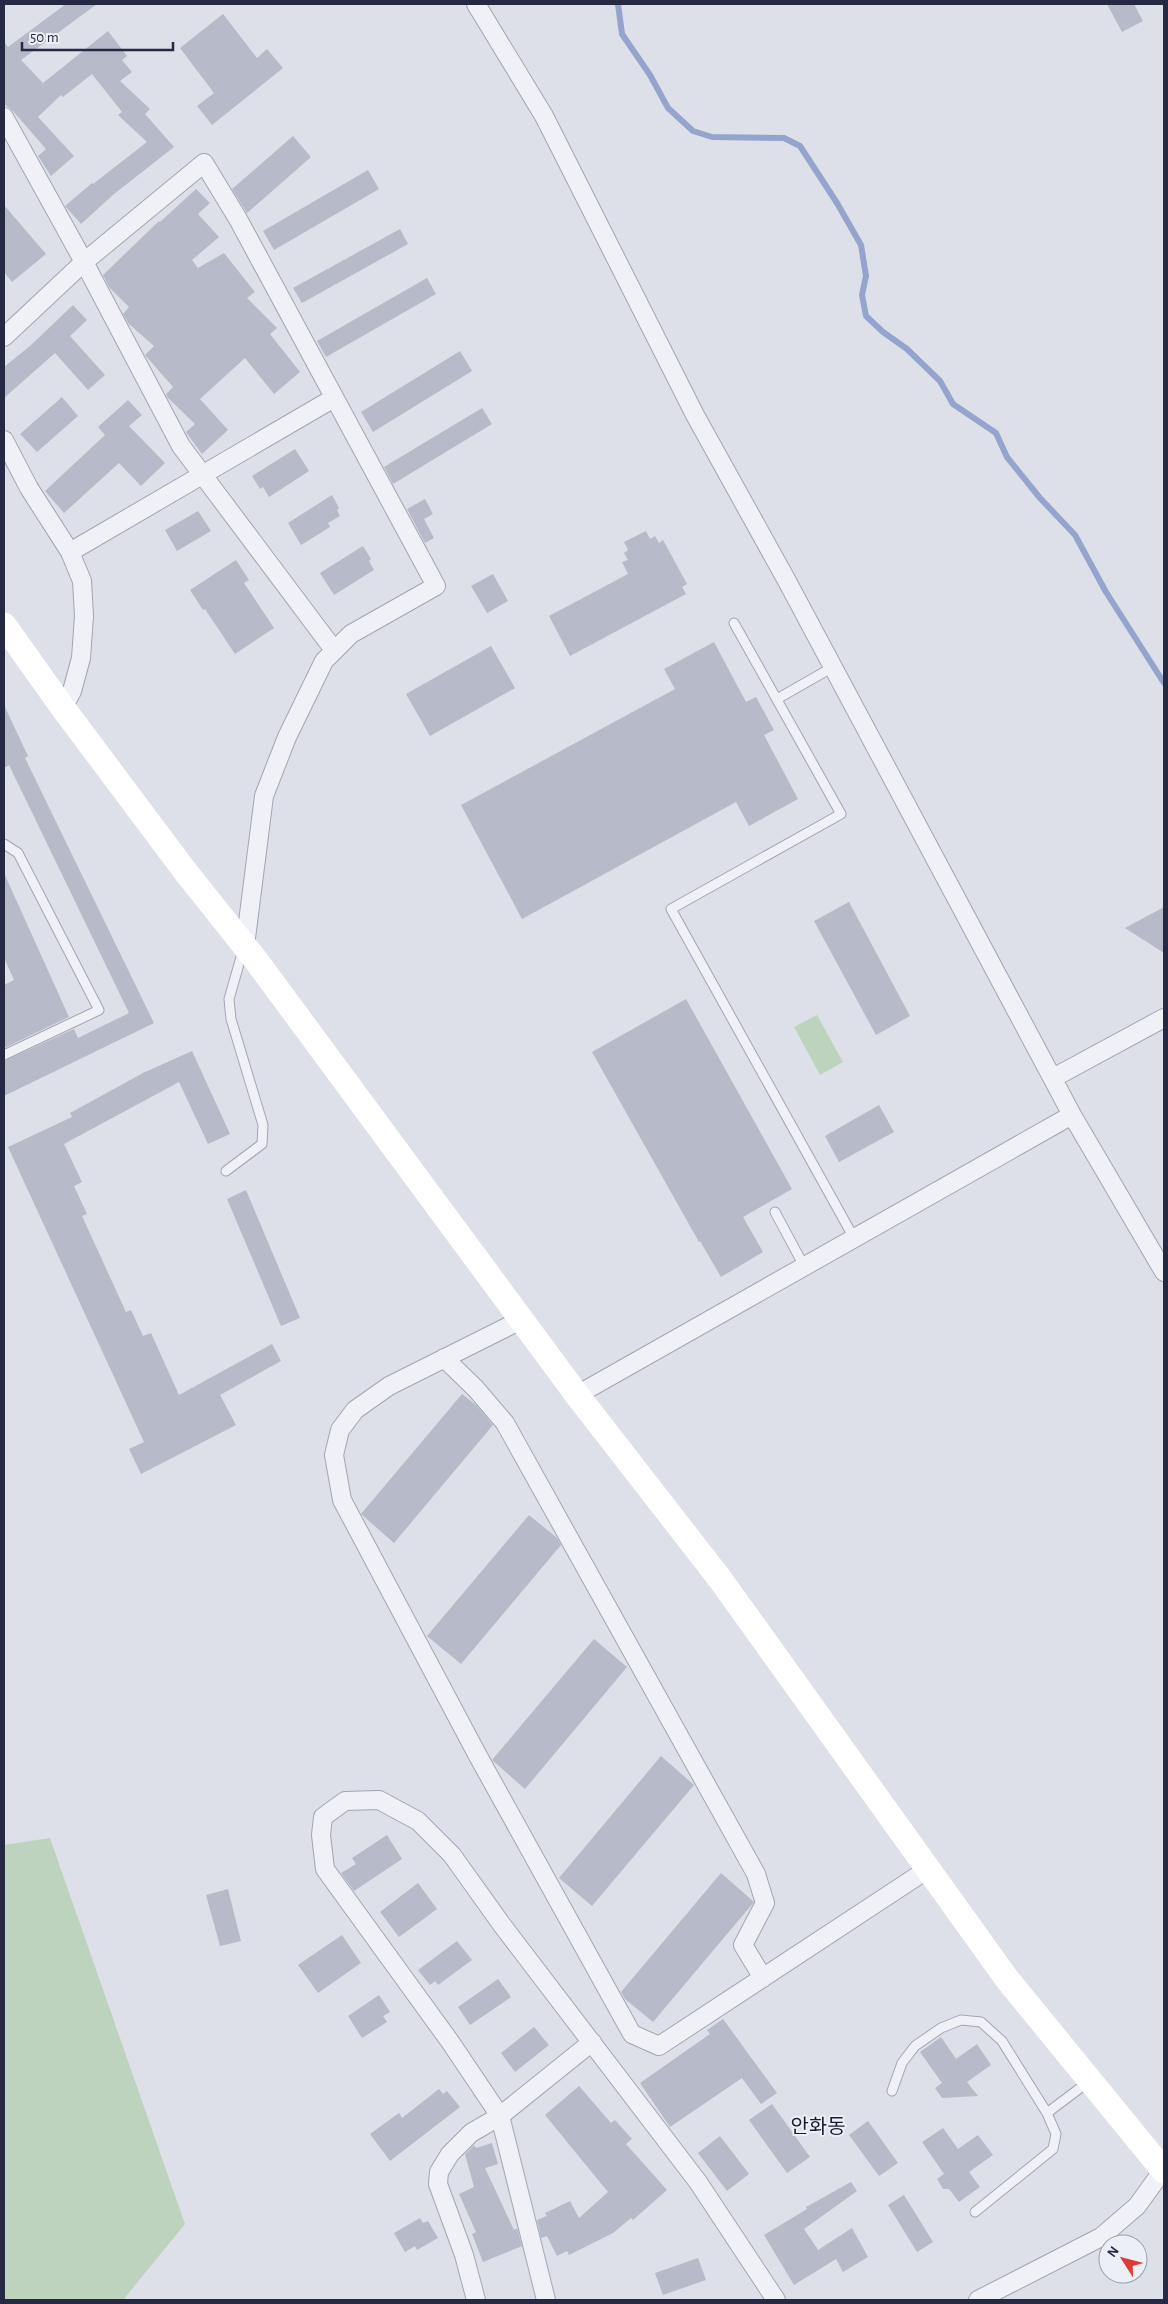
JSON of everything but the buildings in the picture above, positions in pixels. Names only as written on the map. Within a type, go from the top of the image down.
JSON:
[{"type":"street","points":[[476,4],[544,116],[695,415],[833,667],[1072,1115],[1164,1272]]},
{"type":"street","points":[[4,117],[84,262],[181,446],[334,650]]},
{"type":"street","points":[[4,337],[84,262],[204,163],[238,219],[436,586],[351,634],[324,660],[287,737],[264,796],[245,946]]},
{"type":"street","points":[[70,552],[334,398]]},
{"type":"street","points":[[4,440],[30,488],[70,552],[82,581],[84,616],[81,658],[72,690],[63,708]]},
{"type":"street","points":[[4,625],[63,708],[245,946],[576,1395],[720,1579],[1007,1979],[1164,2171],[1136,2206],[1101,2237],[978,2300]]},
{"type":"street","points":[[1053,1078],[1164,1018]]},
{"type":"street","points":[[576,1395],[1072,1115]]},
{"type":"street","points":[[521,1320],[389,1386],[356,1410],[345,1423],[340,1430],[334,1454],[342,1500],[478,1756],[632,2034],[659,2046],[928,1869]]},
{"type":"street","points":[[444,1358],[505,1423],[756,1874],[765,1903],[743,1945],[763,1978]]},
{"type":"street","points":[[546,2300],[500,2116],[451,2043],[325,1869],[321,1835],[323,1817],[345,1801],[378,1800],[418,1821],[452,1855],[502,1924],[698,2182],[776,2300]]},
{"type":"street","points":[[476,2300],[464,2255],[438,2184],[439,2172],[450,2154],[471,2133],[500,2116],[592,2042]]},
{"type":"lane","points":[[734,623],[841,814],[670,909],[854,1238]]},
{"type":"lane","points":[[777,699],[833,667]]},
{"type":"lane","points":[[4,844],[18,853],[98,1010],[4,1055]]},
{"type":"lane","points":[[226,1171],[262,1144],[263,1125],[231,1019],[229,998],[245,946]]},
{"type":"lane","points":[[775,1212],[804,1266]]},
{"type":"lane","points":[[892,2091],[902,2063],[915,2046],[941,2028],[961,2020],[981,2022],[1002,2041],[1047,2113],[1056,2134],[1053,2149],[976,2212]]},
{"type":"lane","points":[[1047,2113],[1090,2081]]},
{"type":"green space","points":[[817,1015],[843,1062],[820,1075],[794,1027]]},
{"type":"green space","points":[[50,1838],[185,2224],[123,2300],[4,2300],[4,1845]]},
{"type":"waterway","points":[[618,4],[622,34],[650,75],[668,108],[693,131],[712,137],[784,138],[800,146],[837,203],[861,245],[866,276],[862,295],[866,316],[883,332],[907,349],[940,381],[953,404],[996,433],[1007,457],[1040,498],[1075,535],[1106,592],[1164,683]]},
{"type":"district","name":"안화동","points":[[818,2127]]}]
